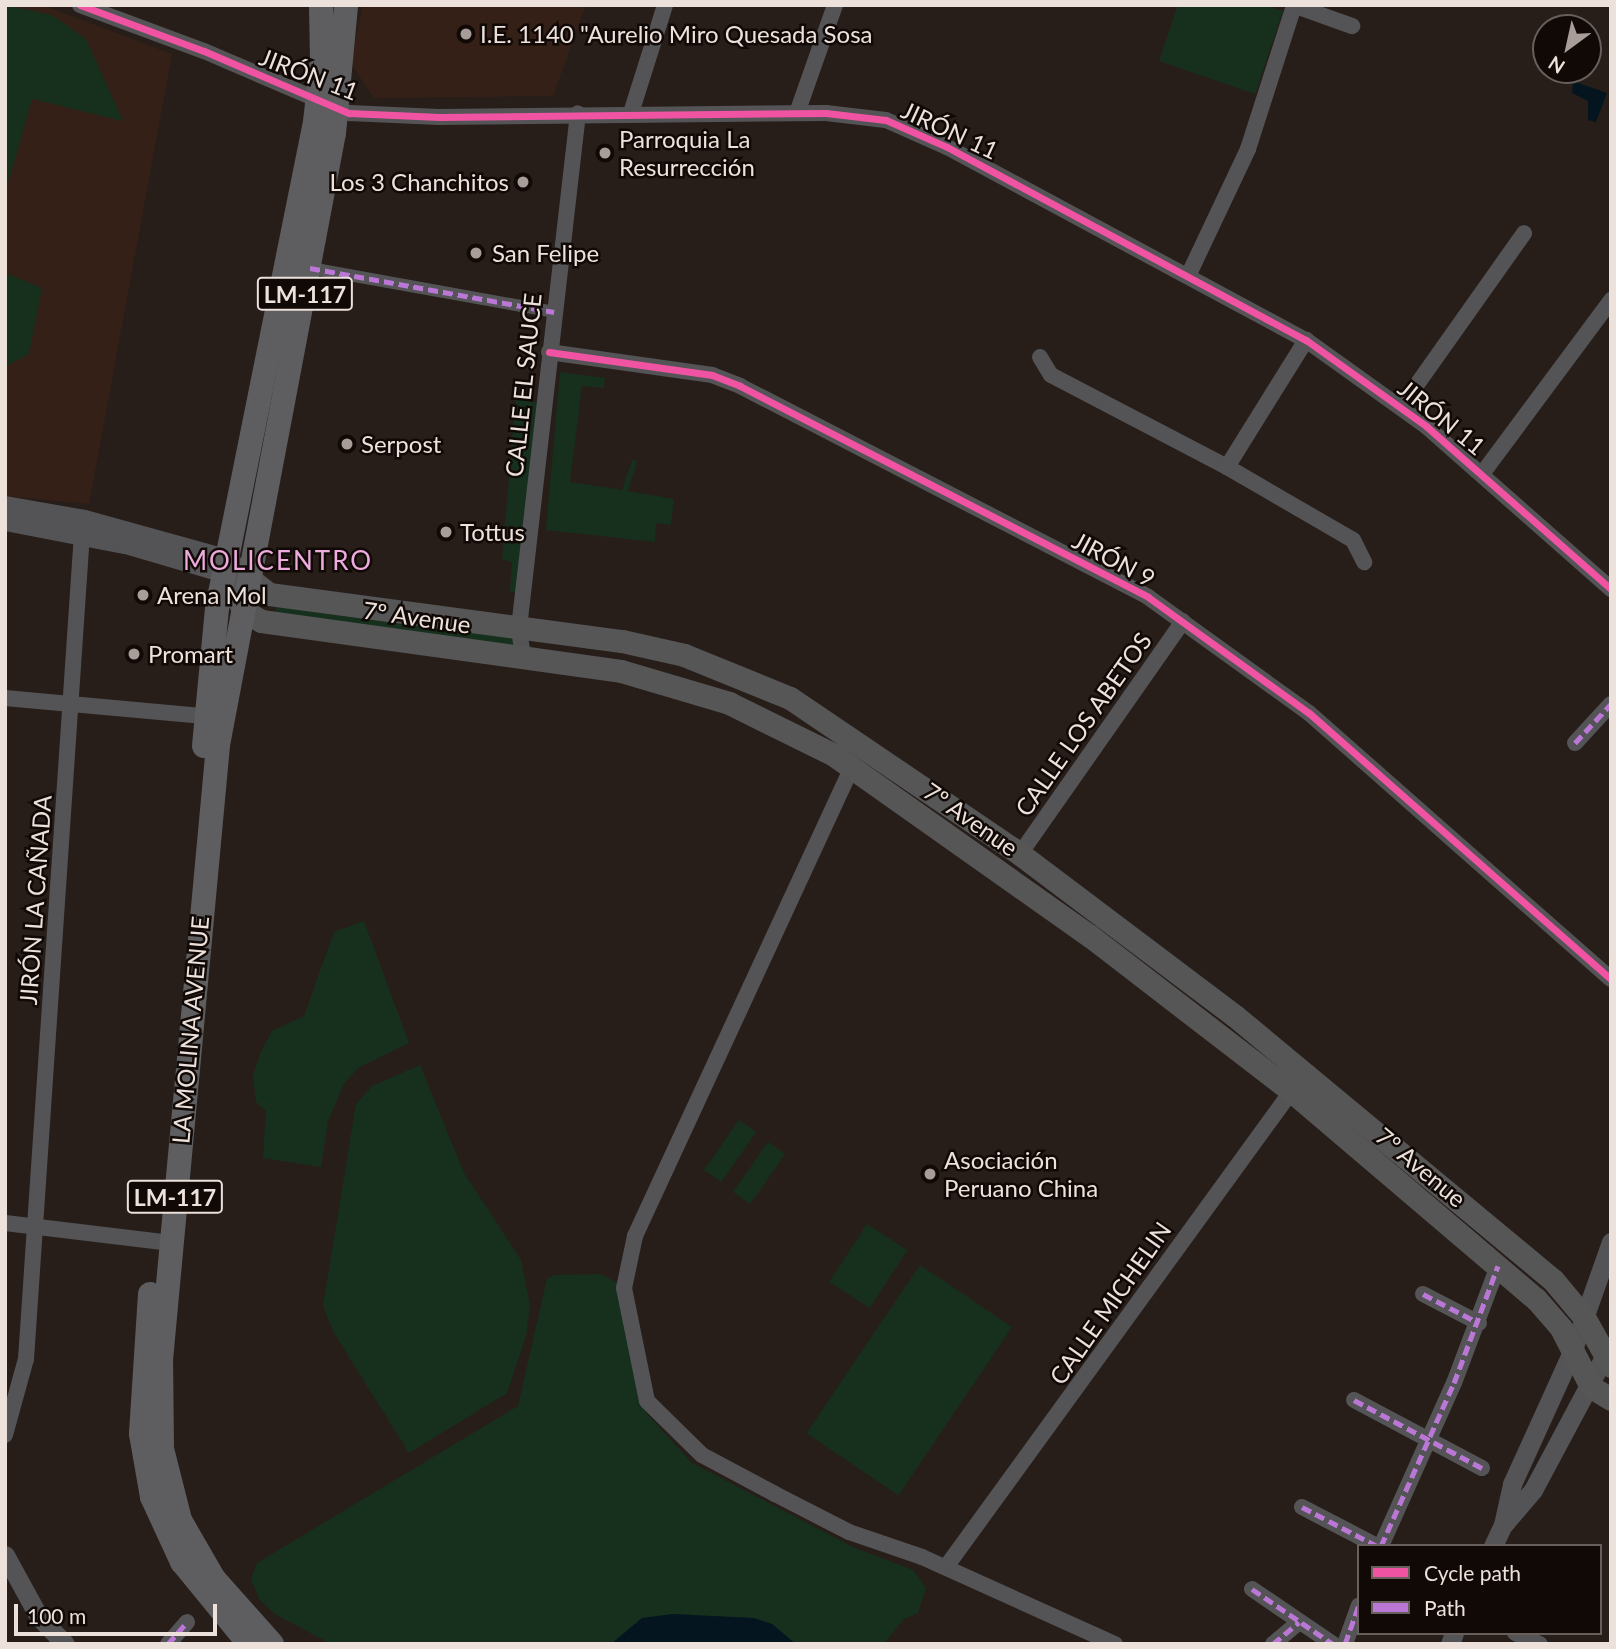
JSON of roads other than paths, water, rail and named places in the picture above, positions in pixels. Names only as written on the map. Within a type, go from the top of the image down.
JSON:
[{"type":"main road","name":"LM-117","points":[[215,717],[244,611],[310,268],[327,105],[321,5]]},
{"type":"main road","name":"LM-117","points":[[215,717],[225,566],[327,105],[346,5]]},
{"type":"main road","name":"7º Avenue","points":[[225,566],[269,594],[622,641],[729,672],[790,698],[1020,854],[1236,1016],[1524,1254],[1584,1317],[1609,1356]]},
{"type":"main road","points":[[225,566],[244,611]]},
{"type":"main road","name":"7º Avenue","points":[[244,611],[261,621],[621,671],[690,690],[775,723],[852,767],[1222,1035],[1289,1089],[1553,1316],[1591,1387]]},
{"type":"main road","name":"LA MOLINA AVENUE","points":[[215,717],[163,1242],[141,1394],[147,1476],[160,1521],[182,1562],[249,1644]]},
{"type":"main road","points":[[888,792],[901,771]]},
{"type":"main road","points":[[1222,1035],[1236,1016]]},
{"type":"main road","name":"LA MOLINA AVENUE","points":[[163,1242],[159,1394],[169,1488],[191,1544],[214,1579],[272,1644]]},
{"type":"main road","points":[[1591,1387],[1611,1399]]},
{"type":"street","name":"JIRÓN 11","points":[[80,5],[204,51],[327,105],[365,115],[439,117],[578,113],[797,113],[886,120],[926,136],[1189,274],[1306,340],[1401,407],[1482,474],[1611,589]]},
{"type":"street","points":[[631,113],[666,5]]},
{"type":"street","points":[[797,113],[835,5]]},
{"type":"street","points":[[1189,274],[1248,149],[1293,6],[1352,26]]},
{"type":"street","name":"CALLE EL SAUCE","points":[[529,658],[522,650],[519,628],[578,113]]},
{"type":"street","points":[[1401,407],[1524,233]]},
{"type":"street","points":[[310,268],[554,312]]},
{"type":"street","points":[[1482,474],[1611,300]]},
{"type":"street","points":[[1227,467],[1306,340]]},
{"type":"street","name":"JIRÓN 9","points":[[549,352],[712,375],[740,386],[1148,597],[1309,713],[1611,979]]},
{"type":"street","points":[[1040,357],[1051,375],[1227,467],[1353,540],[1364,562]]},
{"type":"street","points":[[5,505],[84,519],[225,566]]},
{"type":"street","points":[[5,521],[82,534],[225,566]]},
{"type":"street","name":"JIRÓN LA CAÑADA","points":[[5,1435],[26,1359],[82,534]]},
{"type":"street","name":"CALLE LOS ABETOS","points":[[1020,854],[1183,621]]},
{"type":"street","points":[[5,698],[215,717]]},
{"type":"street","points":[[1575,743],[1611,704]]},
{"type":"street","points":[[852,767],[635,1236],[624,1288],[647,1401],[702,1455],[849,1532],[946,1567],[1115,1644]]},
{"type":"street","points":[[1289,1089],[1304,1083],[1319,1085]]},
{"type":"street","name":"CALLE MICHELIN","points":[[946,1567],[1007,1490],[1289,1089]]},
{"type":"street","points":[[5,1223],[163,1242]]},
{"type":"street","points":[[1494,1544],[1503,1525],[1512,1484],[1572,1352],[1611,1242]]},
{"type":"street","points":[[1380,1544],[1479,1323],[1498,1266]]},
{"type":"street","points":[[1423,1294],[1479,1323]]},
{"type":"street","points":[[1503,1525],[1533,1490],[1609,1356]]},
{"type":"street","points":[[1354,1400],[1482,1468]]},
{"type":"street","points":[[1302,1507],[1375,1544]]},
{"type":"street","points":[[5,1555],[39,1616],[65,1644]]},
{"type":"street","points":[[1252,1589],[1333,1644]]},
{"type":"street","points":[[1345,1644],[1357,1611]]},
{"type":"street","points":[[168,1644],[187,1622]]},
{"type":"street","points":[[1273,1644],[1299,1622]]},
{"type":"street","points":[[1520,1635],[1540,1644]]},
{"type":"water","points":[[1573,84],[1582,84],[1607,93],[1596,122],[1588,120],[1588,101],[1572,93]]},
{"type":"water","points":[[673,1614],[754,1618],[772,1624],[796,1644],[611,1644],[642,1618]]},
{"type":"place","name":"I.E. 1140 \"Aurelio Miro Quesada Sosa","points":[[466,34]]},
{"type":"place","name":"Parroquia La Resurrección","points":[[605,153]]},
{"type":"place","name":"Los 3 Chanchitos","points":[[523,182]]},
{"type":"place","name":"San Felipe","points":[[476,253]]},
{"type":"place","name":"Serpost","points":[[347,444]]},
{"type":"place","name":"Tottus","points":[[446,532]]},
{"type":"place","name":"Arena Mol","points":[[143,595]]},
{"type":"place","name":"Promart","points":[[134,654]]},
{"type":"place","name":"Asociación Peruano China","points":[[930,1174]]},
{"type":"district","name":"MOLICENTRO","points":[[278,561]]}]
